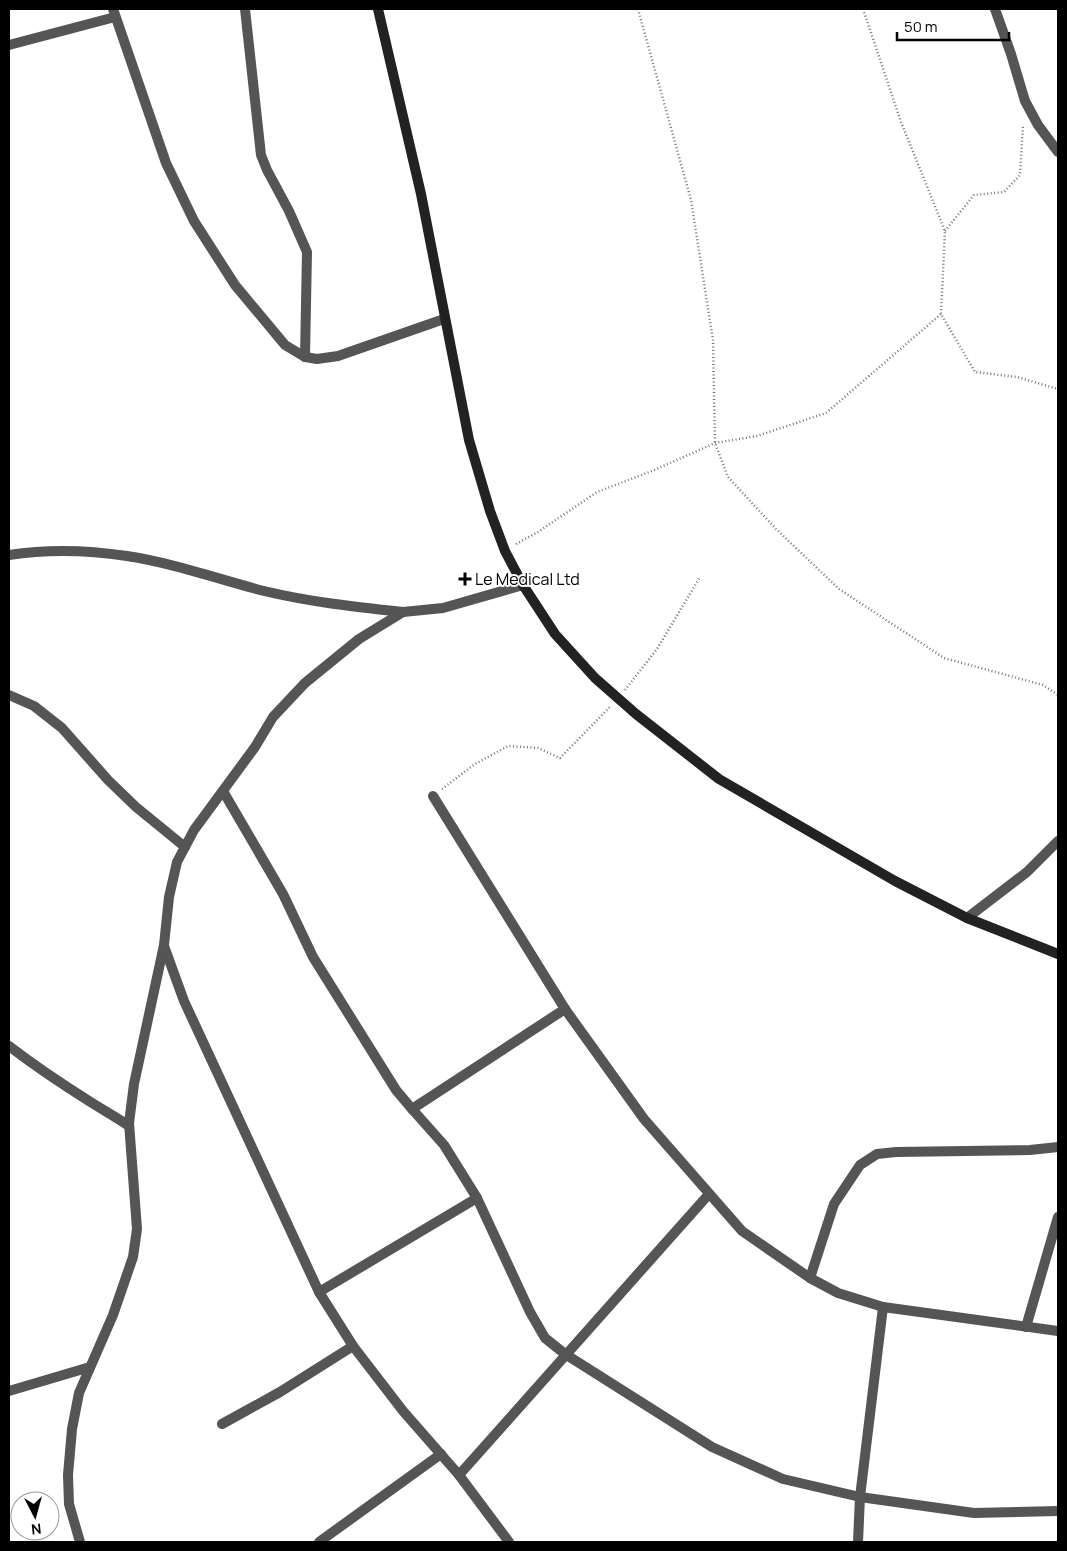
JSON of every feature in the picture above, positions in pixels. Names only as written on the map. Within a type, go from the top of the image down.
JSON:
[{"type":"main road","points":[[378,9],[420,194],[469,440],[490,511],[505,551],[523,585],[555,634],[594,678],[719,779],[895,881],[967,918],[1058,954]]},
{"type":"street","points":[[245,9],[261,155],[307,252],[305,357]]},
{"type":"street","points":[[995,9],[1011,54],[1024,101],[1038,125],[1058,152]]},
{"type":"street","points":[[9,45],[114,13],[166,163],[194,221],[241,292],[284,344],[305,357],[317,359],[338,356],[444,319]]},
{"type":"street","points":[[9,555],[53,551],[91,552],[128,556],[304,600],[338,606],[403,612],[443,608],[523,585]]},
{"type":"street","points":[[80,1542],[69,1504],[68,1475],[72,1430],[79,1393],[113,1315],[133,1257],[137,1229],[129,1126],[134,1084],[164,945],[171,888],[177,862],[194,830],[255,747],[273,717],[305,683],[359,639],[403,612]]},
{"type":"street","points":[[9,695],[34,706],[62,728],[108,780],[136,808],[185,847]]},
{"type":"street","points":[[223,791],[283,894],[313,957],[396,1090],[444,1145],[477,1198],[530,1312],[546,1338],[565,1354],[712,1447],[783,1479],[860,1497],[974,1513],[1058,1511]]},
{"type":"street","points":[[433,796],[565,1009],[644,1119],[742,1231],[810,1278],[838,1292],[883,1308],[1058,1331]]},
{"type":"street","points":[[967,918],[1027,872],[1058,841]]},
{"type":"street","points":[[164,945],[184,1001],[318,1292],[353,1346],[403,1412],[459,1475],[509,1542]]},
{"type":"street","points":[[412,1109],[565,1009]]},
{"type":"street","points":[[9,1046],[43,1071],[129,1126]]},
{"type":"street","points":[[810,1278],[834,1204],[860,1165],[877,1154],[896,1152],[1030,1150],[1058,1147]]},
{"type":"street","points":[[459,1475],[708,1194]]},
{"type":"street","points":[[318,1292],[477,1198]]},
{"type":"street","points":[[1026,1328],[1058,1217]]},
{"type":"street","points":[[858,1542],[860,1497],[883,1308]]},
{"type":"street","points":[[222,1424],[280,1392],[353,1346]]},
{"type":"street","points":[[9,1391],[90,1367]]},
{"type":"street","points":[[319,1542],[441,1454]]},
{"type":"path","points":[[638,9],[690,200],[713,340],[715,443],[728,477],[776,529],[839,589],[944,658],[1043,685],[1058,695]]},
{"type":"path","points":[[863,9],[901,122],[945,231],[941,314],[974,372],[1016,377],[1058,389]]},
{"type":"path","points":[[945,231],[974,195],[1004,192],[1020,175],[1024,101]]},
{"type":"path","points":[[505,551],[538,532],[597,492],[652,471],[715,443],[757,436],[826,412],[941,314]]},
{"type":"path","points":[[433,796],[475,764],[508,746],[538,748],[560,758],[618,699],[657,649],[700,577]]},
{"type":"place","name":"Le Medical Ltd","points":[[465,579]]}]
